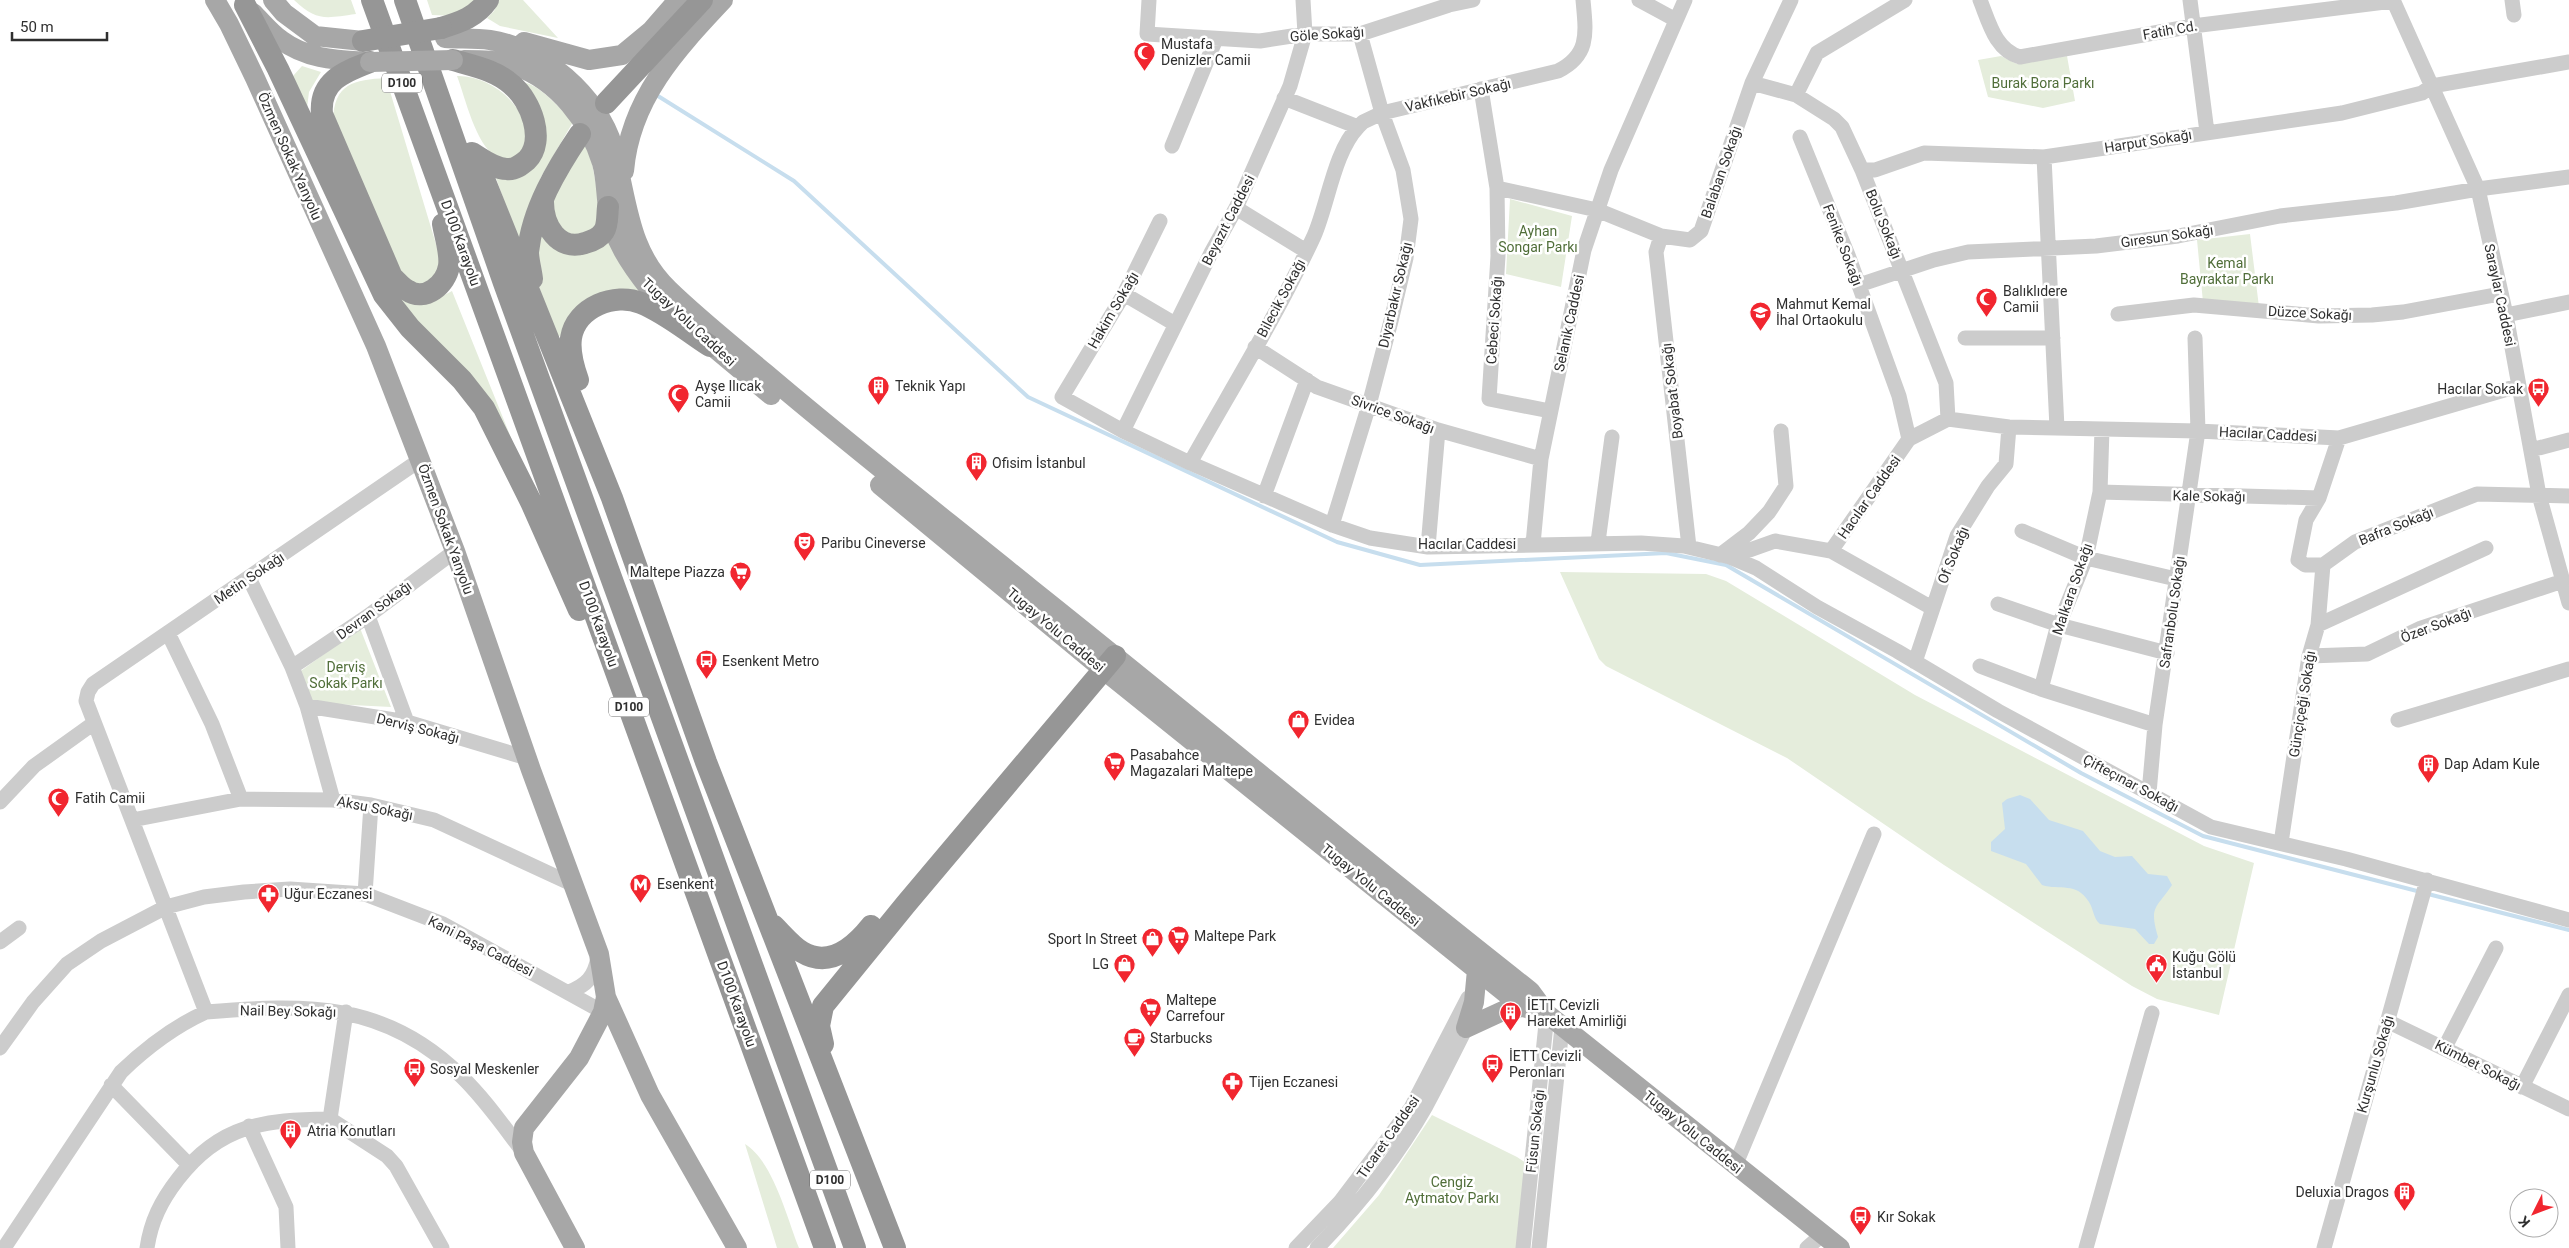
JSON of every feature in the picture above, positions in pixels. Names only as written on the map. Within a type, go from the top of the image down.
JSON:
[{"type":"highway","name":"D100 Karayolu","points":[[372,0],[825,1248]]},
{"type":"highway","name":"D100 Karayolu","points":[[405,0],[504,283],[855,1248]]},
{"type":"highway","points":[[433,166],[449,264],[443,281],[433,290],[422,294],[408,292],[392,277],[322,114],[320,100],[328,86],[367,52],[443,33],[480,12],[488,0]]},
{"type":"highway","points":[[606,103],[702,0]]},
{"type":"highway","points":[[243,2],[278,70],[384,295],[410,328],[462,380],[484,408],[531,502],[577,607],[628,705]]},
{"type":"highway","points":[[453,60],[494,73],[512,84],[528,104],[534,124],[535,144],[532,154],[516,168],[506,170],[492,165],[472,153]]},
{"type":"highway","points":[[443,105],[472,153],[559,363],[612,498],[706,762],[770,923],[894,1248]]},
{"type":"highway","points":[[559,363],[533,285],[528,252],[544,201],[560,164],[580,134]]},
{"type":"highway","points":[[544,201],[543,216],[550,231],[564,243],[575,246],[594,240],[605,230],[616,202]]},
{"type":"highway","points":[[612,498],[571,358],[571,336],[579,319],[597,305],[617,298],[640,302],[710,346]]},
{"type":"highway","points":[[770,923],[803,953],[813,956],[832,958],[857,944],[1104,659]]},
{"type":"highway","points":[[831,1081],[819,1026],[824,1006],[1104,659]]},
{"type":"highway","points":[[706,762],[779,995],[806,1112]]},
{"type":"main road","name":"Özmen Sokak Yanyolu","points":[[215,0],[246,60],[376,346],[455,551],[527,758],[599,954],[605,1004],[650,1095],[737,1248]]},
{"type":"main road","points":[[273,0],[284,13],[315,36],[367,52],[453,60],[493,60],[518,66],[541,80],[579,114],[597,150],[608,193],[616,202]]},
{"type":"main road","points":[[443,33],[495,35],[589,60],[622,55],[650,31],[678,0]]},
{"type":"main road","points":[[616,202],[624,170],[627,144],[641,106],[653,82],[682,44],[724,0]]},
{"type":"main road","points":[[243,2],[280,40],[306,54],[328,60],[367,52]]},
{"type":"main road","points":[[443,33],[493,40],[517,49],[554,67],[576,85],[592,104],[612,143],[616,202]]},
{"type":"main road","name":"Tugay Yolu Caddesi","points":[[616,202],[615,234],[634,269],[651,290],[710,346],[1104,659],[1523,1007],[1554,1020]]},
{"type":"main road","name":"Tugay Yolu Caddesi","points":[[616,202],[646,263],[658,279],[679,300],[810,412],[1430,933],[1483,974],[1530,991],[1554,1020],[1840,1248]]},
{"type":"main road","points":[[1466,1028],[1483,974]]},
{"type":"main road","points":[[575,1248],[524,1153],[522,1142],[524,1128],[579,1058],[605,1004]]},
{"type":"main road","points":[[1466,1028],[1505,1010],[1523,1007]]},
{"type":"street","name":"Göle Sokağı","points":[[1150,0],[1147,34],[1260,41],[1305,34],[1360,34],[1449,5],[1473,0]]},
{"type":"street","name":"Beyazıt Caddesi","points":[[1123,431],[1175,324],[1236,208],[1284,98],[1305,34],[1303,0]]},
{"type":"street","name":"Vakfıkebir Sokağı","points":[[1358,127],[1363,122],[1382,113],[1523,81],[1558,71],[1572,64],[1579,56],[1585,34],[1583,0]]},
{"type":"street","points":[[1639,0],[1676,20]]},
{"type":"street","name":"Selanik Caddesi","points":[[1533,544],[1541,459],[1584,250],[1611,170],[1685,0]]},
{"type":"street","name":"Balaban Sokağı","points":[[1497,188],[1597,210],[1661,236],[1690,240],[1701,230],[1752,83],[1791,0]]},
{"type":"street","points":[[1796,95],[1817,53],[1905,0]]},
{"type":"street","name":"Fatih Cd.","points":[[1980,0],[1998,43],[2012,54],[2020,57],[2295,7],[2393,0]]},
{"type":"street","points":[[2190,0],[2207,132]]},
{"type":"street","name":"Saraylar Caddesi","points":[[2393,0],[2478,188],[2506,315],[2539,495],[2569,602]]},
{"type":"street","points":[[2512,0],[2514,15]]},
{"type":"street","name":"Diyarbakır Sokağı","points":[[1332,526],[1369,405],[1406,258],[1411,219],[1402,170],[1382,113],[1360,34]]},
{"type":"street","points":[[1172,146],[1216,39]]},
{"type":"street","name":"Harput Sokağı","points":[[1862,170],[1875,170],[1924,153],[2044,157],[2342,113],[2422,93],[2432,86],[2569,62]]},
{"type":"street","name":"Bolu Sokağı","points":[[1752,83],[1796,95],[1834,119],[1842,127],[1862,170],[1946,383],[1948,419]]},
{"type":"street","name":"Cebeci Sokağı","points":[[1481,89],[1497,188],[1498,256],[1489,399],[1550,411]]},
{"type":"street","points":[[1284,98],[1358,127]]},
{"type":"street","name":"Bilecik Sokağı","points":[[1190,463],[1280,306],[1314,234],[1340,160],[1352,133],[1358,127]]},
{"type":"street","name":"Fenike Sokağı","points":[[1800,137],[1859,285],[1899,396],[1909,439]]},
{"type":"street","points":[[2044,157],[2058,428]]},
{"type":"street","name":"Gıresun Sokağı","points":[[1859,285],[1902,270],[1968,252],[2096,246],[2178,236],[2280,216],[2396,203],[2478,188],[2569,177]]},
{"type":"street","points":[[1236,208],[1306,251]]},
{"type":"street","name":"Hakim Sokağı","points":[[1062,397],[1124,294],[1160,221]]},
{"type":"street","name":"Boyabat Sokağı","points":[[1661,236],[1656,252],[1689,547]]},
{"type":"street","points":[[1124,294],[1175,324]]},
{"type":"street","name":"Düzce Sokağı","points":[[2118,314],[2194,306],[2319,316],[2372,315],[2403,312],[2500,294]]},
{"type":"street","points":[[2506,315],[2569,302]]},
{"type":"street","points":[[1965,338],[2053,338]]},
{"type":"street","name":"Safranbolu Sokağı","points":[[2149,793],[2155,725],[2198,431],[2196,338]]},
{"type":"street","name":"Sivrice Sokağı","points":[[1255,347],[1317,387],[1438,430],[1541,459]]},
{"type":"street","points":[[1264,496],[1307,380]]},
{"type":"street","name":"Hacılar Caddesi","points":[[1062,397],[1123,431],[1190,463],[1332,526],[1370,538],[1428,547],[1598,542],[1641,543],[1689,547],[1725,556],[1775,542],[1831,551],[1909,439],[1948,419],[2009,427],[2198,431],[2339,438],[2518,386]]},
{"type":"street","name":"Of Sokağı","points":[[1915,662],[1958,536],[1988,486],[2006,464],[2009,427]]},
{"type":"street","name":"Malkara Sokağı","points":[[2041,689],[2059,625],[2086,558],[2100,492],[2102,429]]},
{"type":"street","points":[[1428,547],[1438,430]]},
{"type":"street","points":[[1725,556],[1769,512],[1786,486],[1781,431]]},
{"type":"street","points":[[1598,542],[1612,438]]},
{"type":"street","points":[[2323,566],[2305,565],[2298,560],[2306,520],[2319,498],[2339,438]]},
{"type":"street","points":[[2531,450],[2569,440]]},
{"type":"street","name":"Metin Sokağı","points":[[94,723],[86,701],[88,692],[94,684],[420,460]]},
{"type":"street","name":"Kale Sokağı","points":[[2100,492],[2189,496],[2197,494],[2319,498]]},
{"type":"street","name":"Bafra Sokağı","points":[[2323,566],[2355,542],[2477,494],[2569,496]]},
{"type":"street","points":[[2022,531],[2086,558],[2176,579]]},
{"type":"street","points":[[2318,625],[2486,548]]},
{"type":"street","name":"Devran Sokağı","points":[[292,668],[368,616],[455,551]]},
{"type":"street","points":[[1831,551],[1932,608]]},
{"type":"street","name":"Çifteçınar Sokağı","points":[[1725,556],[1756,568],[1817,607],[1998,711],[2211,827],[2427,880],[2569,920]]},
{"type":"street","name":"Günçiçeği Sokağı","points":[[2281,843],[2308,656],[2318,625],[2323,566]]},
{"type":"street","points":[[249,578],[292,668],[307,706],[333,800]]},
{"type":"street","name":"Özer Sokağı","points":[[2308,656],[2367,654],[2421,628],[2563,581]]},
{"type":"street","points":[[1998,604],[2059,625],[2167,653]]},
{"type":"street","points":[[368,616],[407,722]]},
{"type":"street","points":[[168,633],[212,724],[241,798]]},
{"type":"street","points":[[1980,666],[2041,689],[2155,725]]},
{"type":"street","points":[[2398,720],[2569,669]]},
{"type":"street","name":"Derviş Sokağı","points":[[307,706],[407,722],[527,758]]},
{"type":"street","points":[[0,802],[34,766],[94,723],[206,1012]]},
{"type":"street","name":"Aksu Sokağı","points":[[132,820],[241,798],[333,800],[371,804],[434,820],[574,885]]},
{"type":"street","points":[[365,894],[371,804]]},
{"type":"street","points":[[1735,1166],[1874,834]]},
{"type":"street","name":"Kurşunlu Sokağı","points":[[2324,1248],[2427,880]]},
{"type":"street","name":"Kani Paşa Caddesi","points":[[2,1042],[33,1002],[67,964],[101,941],[166,907],[204,897],[290,889],[365,894],[443,924],[569,992],[605,1004]]},
{"type":"street","points":[[0,942],[19,928]]},
{"type":"street","points":[[2445,1047],[2496,948]]},
{"type":"street","points":[[569,992],[582,987],[595,973],[599,954]]},
{"type":"street","name":"Ticaret Caddesi","points":[[1296,1248],[1340,1202],[1411,1108],[1483,974]]},
{"type":"street","points":[[2522,1087],[2569,995]]},
{"type":"street","name":"Nail Bey Sokağı","points":[[4,1248],[111,1085],[148,1048],[188,1020],[206,1012],[290,1008],[346,1012],[384,1024],[426,1045],[462,1076],[524,1153]]},
{"type":"street","points":[[330,1119],[346,1012]]},
{"type":"street","points":[[2086,1248],[2152,1013]]},
{"type":"street","name":"Füsun Sokağı","points":[[1523,1248],[1554,1020]]},
{"type":"street","name":"Füsun Sokağı","points":[[1539,1248],[1554,1020]]},
{"type":"street","name":"Kümbet Sokağı","points":[[2387,1021],[2445,1047],[2569,1109]]},
{"type":"street","name":"Ticaret Caddesi","points":[[1317,1248],[1373,1184],[1426,1107],[1466,1028]]},
{"type":"street","points":[[111,1085],[189,1165]]},
{"type":"street","points":[[147,1248],[150,1230],[161,1202],[189,1165],[208,1146],[235,1131],[249,1126],[278,1120],[330,1119],[387,1156],[396,1166],[442,1248]]},
{"type":"street","points":[[249,1126],[286,1208],[288,1248]]},
{"type":"street","points":[[1807,1248],[1823,1234]]},
{"type":"green space","points":[[294,0],[351,0],[356,14],[322,17],[309,12]]},
{"type":"green space","points":[[427,0],[475,0],[457,16],[432,15]]},
{"type":"green space","points":[[499,0],[523,0],[558,38],[500,26],[487,18],[494,11]]},
{"type":"green space","name":"Burak Bora Parkı","points":[[2001,56],[2017,64],[2067,56],[2075,101],[2043,108],[1988,97],[1978,60]]},
{"type":"green space","points":[[302,66],[321,72],[309,92],[307,108],[293,76]]},
{"type":"green space","points":[[457,76],[481,80],[502,93],[512,102],[524,123],[527,135],[522,154],[506,159],[496,156],[489,151],[477,132]]},
{"type":"green space","points":[[386,78],[442,264],[438,275],[418,286],[403,276],[333,121],[337,99],[348,86],[364,80]]},
{"type":"green space","points":[[518,81],[534,86],[541,91],[573,122],[541,177],[529,211],[524,257],[496,178],[532,167]]},
{"type":"green space","points":[[585,142],[592,163],[602,217],[588,237],[557,231],[551,197]]},
{"type":"green space","name":"Ayhan Songar Parkı","points":[[1510,199],[1572,216],[1561,287],[1506,274]]},
{"type":"green space","points":[[540,224],[546,237],[609,238],[647,296],[615,292],[565,334],[556,337],[537,281]]},
{"type":"green space","name":"Kemal Bayraktar Parkı","points":[[2250,234],[2259,307],[2203,302],[2197,240]]},
{"type":"green space","points":[[452,291],[524,470],[399,297],[431,302]]},
{"type":"green space","points":[[1560,572],[1706,574],[1726,581],[1915,695],[2204,846],[2254,863],[2219,1015],[2157,999],[2132,986],[1944,865],[1787,758],[1606,666],[1599,659]]},
{"type":"green space","name":"Derviş Sokak Parkı","points":[[360,628],[391,707],[313,703],[298,673]]},
{"type":"green space","name":"Cengiz Aytmatov Parkı","points":[[1432,1115],[1517,1157],[1532,1167],[1523,1248],[1333,1248],[1379,1195]]},
{"type":"green space","points":[[745,1144],[764,1163],[771,1176],[799,1248],[777,1248]]},
{"type":"water","points":[[2020,795],[2030,799],[2049,820],[2083,831],[2100,851],[2115,857],[2132,856],[2148,874],[2167,876],[2172,885],[2158,904],[2154,913],[2158,937],[2154,944],[2149,944],[2135,929],[2100,924],[2089,902],[2079,891],[2042,885],[2026,864],[1991,851],[1991,842],[2005,829],[2002,803],[2007,799]]},
{"type":"waterway","points":[[658,96],[794,181],[1028,397],[1337,542],[1420,565],[1666,553],[1726,565],[2081,773],[2203,836],[2421,892]]},
{"type":"waterway","points":[[2428,894],[2569,930]]},
{"type":"place","name":"Mustafa Denizler Camii","points":[[1145,71]]},
{"type":"place","name":"Balıklıdere Camii","points":[[1987,318]]},
{"type":"place","name":"Mahmut Kemal İhal Ortaokulu","points":[[1760,331]]},
{"type":"place","name":"Teknik Yapı","points":[[879,405]]},
{"type":"place","name":"Hacılar Sokak","points":[[2539,408]]},
{"type":"place","name":"Ayşe Ilıcak Camii","points":[[679,413]]},
{"type":"place","name":"Ofisim İstanbul","points":[[976,482]]},
{"type":"place","name":"Paribu Cineverse","points":[[805,562]]},
{"type":"place","name":"Maltepe Piazza","points":[[741,591]]},
{"type":"place","name":"Esenkent Metro","points":[[706,680]]},
{"type":"place","name":"Evidea","points":[[1298,739]]},
{"type":"place","name":"Pasabahce Magazalari Maltepe","points":[[1114,782]]},
{"type":"place","name":"Dap Adam Kule","points":[[2428,783]]},
{"type":"place","name":"Fatih Camii","points":[[59,817]]},
{"type":"place","name":"Esenkent","points":[[641,903]]},
{"type":"place","name":"Uğur Eczanesi","points":[[268,913]]},
{"type":"place","name":"Maltepe Park","points":[[1178,955]]},
{"type":"place","name":"Sport In Street","points":[[1153,958]]},
{"type":"place","name":"LG","points":[[1125,983]]},
{"type":"place","name":"Kuğu Gölü İstanbul","points":[[2156,984]]},
{"type":"place","name":"Maltepe Carrefour","points":[[1150,1027]]},
{"type":"place","name":"İETT Cevizli Hareket Amirliği","points":[[1511,1032]]},
{"type":"place","name":"Starbucks","points":[[1134,1057]]},
{"type":"place","name":"İETT Cevizli Peronları","points":[[1493,1083]]},
{"type":"place","name":"Sosyal Meskenler","points":[[414,1088]]},
{"type":"place","name":"Tijen Eczanesi","points":[[1233,1101]]},
{"type":"place","name":"Atria Konutları","points":[[291,1150]]},
{"type":"place","name":"Deluxia Dragos","points":[[2405,1211]]},
{"type":"place","name":"Kır Sokak","points":[[1861,1236]]}]
